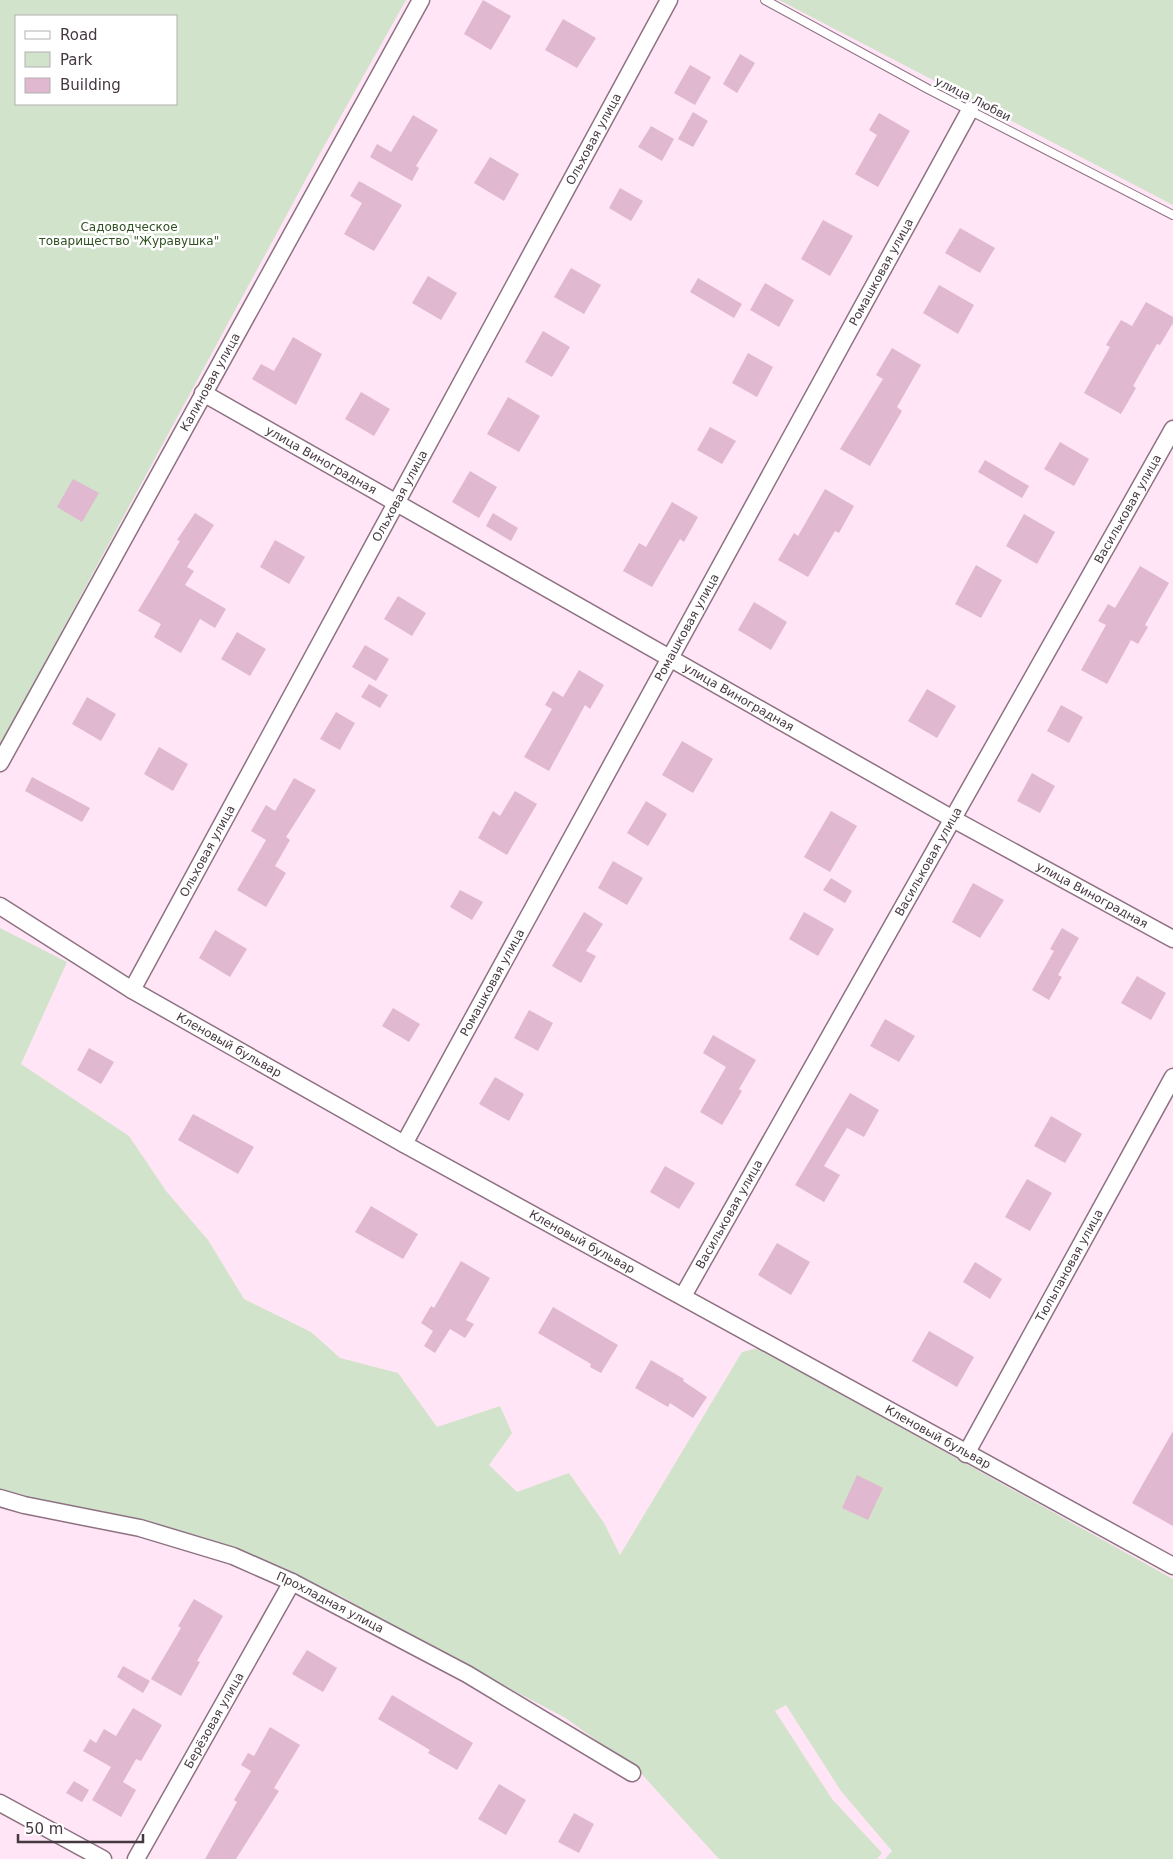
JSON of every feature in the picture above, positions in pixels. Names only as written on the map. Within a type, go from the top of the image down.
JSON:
[{"type":"street","name":"Калиновая улица","points":[[0,763],[421,0]]},
{"type":"street","name":"Ольховая улица","points":[[132,990],[669,0]]},
{"type":"street","name":"Ромашковая улица","points":[[404,1144],[970,110]]},
{"type":"street","name":"улица Виноградная","points":[[203,393],[953,819],[1173,939]]},
{"type":"street","name":"Васильковая улица","points":[[684,1296],[1173,429]]},
{"type":"street","name":"Кленовый бульвар","points":[[0,906],[132,990],[404,1144],[1173,1566]]},
{"type":"street","name":"Тюльпановая улица","points":[[966,1454],[1173,1077]]},
{"type":"street","name":"Прохладная улица","points":[[0,1498],[24,1505],[140,1528],[232,1556],[292,1582],[467,1674],[632,1773]]},
{"type":"street","name":"Берёзовая улица","points":[[136,1859],[292,1582]]},
{"type":"street","points":[[0,1803],[103,1859]]},
{"type":"lane","name":"улица Любви","points":[[765,0],[970,110],[1173,215]]},
{"type":"green space","name":"Садоводческое товарищество \"Журавушка\"","points":[[0,0],[406,0],[319,155],[0,745]]},
{"type":"green space","points":[[779,0],[1173,0],[1173,205]]},
{"type":"green space","points":[[0,928],[67,962],[21,1064],[129,1136],[166,1191],[208,1240],[244,1299],[311,1332],[340,1358],[398,1373],[437,1427],[500,1406],[512,1433],[489,1465],[517,1492],[569,1473],[604,1523],[620,1555],[742,1352],[758,1348],[1173,1579],[1173,1859],[885,1859],[892,1851],[841,1791],[786,1705],[775,1711],[832,1799],[882,1853],[877,1859],[719,1859],[638,1770],[564,1717],[398,1630],[341,1596],[293,1577],[0,1493]]},
{"type":"building","points":[[483,0],[511,16],[491,50],[464,34]]},
{"type":"building","points":[[563,19],[596,38],[577,68],[545,50]]},
{"type":"building","points":[[740,54],[755,63],[737,93],[723,84]]},
{"type":"building","points":[[690,65],[711,77],[695,105],[674,93]]},
{"type":"building","points":[[693,112],[708,121],[693,147],[678,139]]},
{"type":"building","points":[[879,113],[910,131],[878,187],[855,174],[877,135],[869,130]]},
{"type":"building","points":[[413,115],[438,130],[416,166],[419,168],[412,181],[370,157],[377,144],[391,152]]},
{"type":"building","points":[[651,126],[674,139],[662,161],[638,147]]},
{"type":"building","points":[[490,157],[519,174],[504,201],[474,183]]},
{"type":"building","points":[[359,181],[402,205],[374,251],[344,234],[362,203],[350,196]]},
{"type":"building","points":[[620,188],[643,201],[631,221],[609,208]]},
{"type":"building","points":[[823,220],[853,236],[830,276],[801,259]]},
{"type":"building","points":[[960,228],[995,248],[980,273],[945,253]]},
{"type":"building","points":[[571,268],[601,285],[584,314],[554,297]]},
{"type":"building","points":[[428,276],[457,293],[441,320],[412,303]]},
{"type":"building","points":[[698,278],[742,304],[734,318],[690,292]]},
{"type":"building","points":[[765,283],[794,300],[779,327],[750,310]]},
{"type":"building","points":[[939,285],[974,305],[958,334],[923,313]]},
{"type":"building","points":[[1146,302],[1173,317],[1173,323],[1160,345],[1157,344],[1133,386],[1136,388],[1121,414],[1084,393],[1110,347],[1106,345],[1121,320],[1132,326]]},
{"type":"building","points":[[543,331],[570,347],[552,377],[525,362]]},
{"type":"building","points":[[293,337],[322,354],[296,405],[252,379],[261,364],[274,371]]},
{"type":"building","points":[[892,348],[921,365],[897,407],[902,411],[870,466],[840,449],[883,379],[876,375]]},
{"type":"building","points":[[748,353],[773,367],[757,397],[732,383]]},
{"type":"building","points":[[361,392],[390,409],[374,436],[345,419]]},
{"type":"building","points":[[508,397],[540,416],[519,452],[487,434]]},
{"type":"building","points":[[710,427],[736,441],[722,464],[697,450]]},
{"type":"building","points":[[1060,442],[1089,459],[1074,486],[1044,469]]},
{"type":"building","points":[[985,460],[1029,486],[1022,498],[978,472]]},
{"type":"building","points":[[470,471],[497,487],[479,518],[452,502]]},
{"type":"building","points":[[73,479],[99,493],[82,522],[57,507]]},
{"type":"building","points":[[825,489],[854,506],[839,533],[835,531],[808,577],[778,560],[794,533],[798,536]]},
{"type":"building","points":[[672,502],[698,517],[684,542],[680,539],[652,587],[623,571],[639,543],[646,547]]},
{"type":"building","points":[[195,513],[214,525],[187,567],[194,571],[185,585],[226,609],[215,628],[200,619],[181,653],[154,637],[161,624],[138,611],[180,541],[177,540]]},
{"type":"building","points":[[493,513],[518,528],[511,541],[486,526]]},
{"type":"building","points":[[1024,514],[1055,532],[1037,564],[1006,546]]},
{"type":"building","points":[[275,540],[305,557],[289,584],[260,567]]},
{"type":"building","points":[[976,565],[1002,580],[981,618],[955,604]]},
{"type":"building","points":[[1140,566],[1169,583],[1145,625],[1148,627],[1138,644],[1131,640],[1107,684],[1081,670],[1106,625],[1098,621],[1108,604],[1115,608]]},
{"type":"building","points":[[398,596],[426,613],[412,636],[384,619]]},
{"type":"building","points":[[754,602],[787,622],[771,650],[738,630]]},
{"type":"building","points":[[237,632],[266,649],[250,676],[221,659]]},
{"type":"building","points":[[365,645],[389,659],[376,681],[352,667]]},
{"type":"building","points":[[579,670],[604,685],[590,709],[585,705],[549,771],[524,757],[552,709],[545,705],[553,691],[563,697]]},
{"type":"building","points":[[369,684],[388,695],[380,708],[361,697]]},
{"type":"building","points":[[927,689],[956,706],[937,738],[908,721]]},
{"type":"building","points":[[87,697],[116,714],[101,741],[72,724]]},
{"type":"building","points":[[1061,705],[1083,717],[1069,743],[1047,731]]},
{"type":"building","points":[[336,712],[355,723],[340,750],[320,739]]},
{"type":"building","points":[[682,741],[713,759],[693,793],[662,775]]},
{"type":"building","points":[[159,747],[188,764],[173,791],[144,774]]},
{"type":"building","points":[[1032,773],[1055,786],[1040,813],[1017,801]]},
{"type":"building","points":[[32,777],[90,808],[82,822],[25,791]]},
{"type":"building","points":[[294,778],[316,790],[286,837],[290,840],[275,866],[286,873],[266,907],[237,890],[266,840],[251,831],[266,805],[275,811]]},
{"type":"building","points":[[515,791],[537,804],[507,855],[478,838],[493,811],[500,816]]},
{"type":"building","points":[[646,801],[667,814],[648,846],[627,833]]},
{"type":"building","points":[[831,811],[857,826],[830,872],[804,857]]},
{"type":"building","points":[[613,861],[643,878],[627,905],[598,888]]},
{"type":"building","points":[[831,878],[852,891],[845,903],[823,890]]},
{"type":"building","points":[[973,883],[1004,900],[980,938],[952,922]]},
{"type":"building","points":[[460,890],[483,902],[472,920],[450,907]]},
{"type":"building","points":[[584,912],[603,924],[586,951],[596,956],[581,983],[552,966]]},
{"type":"building","points":[[804,912],[834,929],[818,956],[789,939]]},
{"type":"building","points":[[1062,928],[1079,938],[1058,975],[1062,977],[1049,1000],[1032,990],[1054,951],[1050,949]]},
{"type":"building","points":[[215,930],[247,949],[230,977],[199,958]]},
{"type":"building","points":[[1137,976],[1166,993],[1151,1020],[1121,1003]]},
{"type":"building","points":[[393,1008],[420,1024],[409,1042],[382,1026]]},
{"type":"building","points":[[529,1010],[553,1023],[538,1051],[514,1038]]},
{"type":"building","points":[[885,1019],[915,1036],[899,1062],[870,1046]]},
{"type":"building","points":[[713,1035],[756,1060],[739,1089],[742,1091],[722,1125],[700,1112],[726,1067],[703,1053]]},
{"type":"building","points":[[89,1048],[114,1062],[101,1084],[77,1070]]},
{"type":"building","points":[[495,1077],[524,1094],[509,1121],[479,1104]]},
{"type":"building","points":[[850,1093],[879,1110],[864,1137],[847,1128],[824,1166],[840,1175],[824,1202],[795,1185]]},
{"type":"building","points":[[193,1114],[254,1147],[238,1174],[178,1140]]},
{"type":"building","points":[[1051,1116],[1082,1134],[1065,1163],[1034,1146]]},
{"type":"building","points":[[665,1166],[695,1183],[679,1209],[650,1192]]},
{"type":"building","points":[[1027,1179],[1052,1193],[1030,1231],[1005,1217]]},
{"type":"building","points":[[371,1206],[418,1234],[403,1259],[355,1232]]},
{"type":"building","points":[[777,1243],[810,1262],[791,1295],[758,1275]]},
{"type":"building","points":[[461,1261],[490,1278],[466,1320],[474,1324],[465,1338],[450,1329],[435,1353],[424,1346],[433,1331],[421,1323],[431,1306],[434,1308]]},
{"type":"building","points":[[975,1262],[1002,1279],[990,1299],[963,1282]]},
{"type":"building","points":[[553,1307],[618,1345],[601,1373],[590,1367],[591,1364],[538,1333]]},
{"type":"building","points":[[929,1331],[974,1357],[957,1387],[912,1361]]},
{"type":"building","points":[[651,1360],[684,1379],[683,1381],[707,1397],[693,1418],[670,1403],[668,1407],[635,1388]]},
{"type":"building","points":[[1173,1431],[1173,1526],[1132,1503]]},
{"type":"building","points":[[857,1475],[883,1488],[868,1520],[842,1508]]},
{"type":"building","points":[[194,1599],[223,1616],[197,1661],[200,1662],[181,1696],[151,1679],[181,1628],[178,1626]]},
{"type":"building","points":[[307,1650],[337,1668],[323,1692],[292,1674]]},
{"type":"building","points":[[123,1666],[150,1681],[143,1693],[117,1677]]},
{"type":"building","points":[[392,1695],[473,1743],[457,1770],[428,1753],[430,1750],[378,1719]]},
{"type":"building","points":[[133,1708],[162,1725],[141,1761],[136,1759],[123,1782],[136,1790],[121,1817],[92,1800],[111,1767],[83,1751],[90,1739],[96,1743],[104,1729],[116,1736]]},
{"type":"building","points":[[270,1727],[300,1745],[274,1788],[279,1791],[236,1859],[205,1859],[237,1802],[234,1800],[251,1771],[241,1765],[248,1753],[254,1756]]},
{"type":"building","points":[[74,1781],[89,1790],[82,1802],[66,1793]]},
{"type":"building","points":[[499,1784],[526,1800],[506,1835],[478,1819]]},
{"type":"building","points":[[574,1813],[594,1824],[579,1853],[558,1842]]}]
